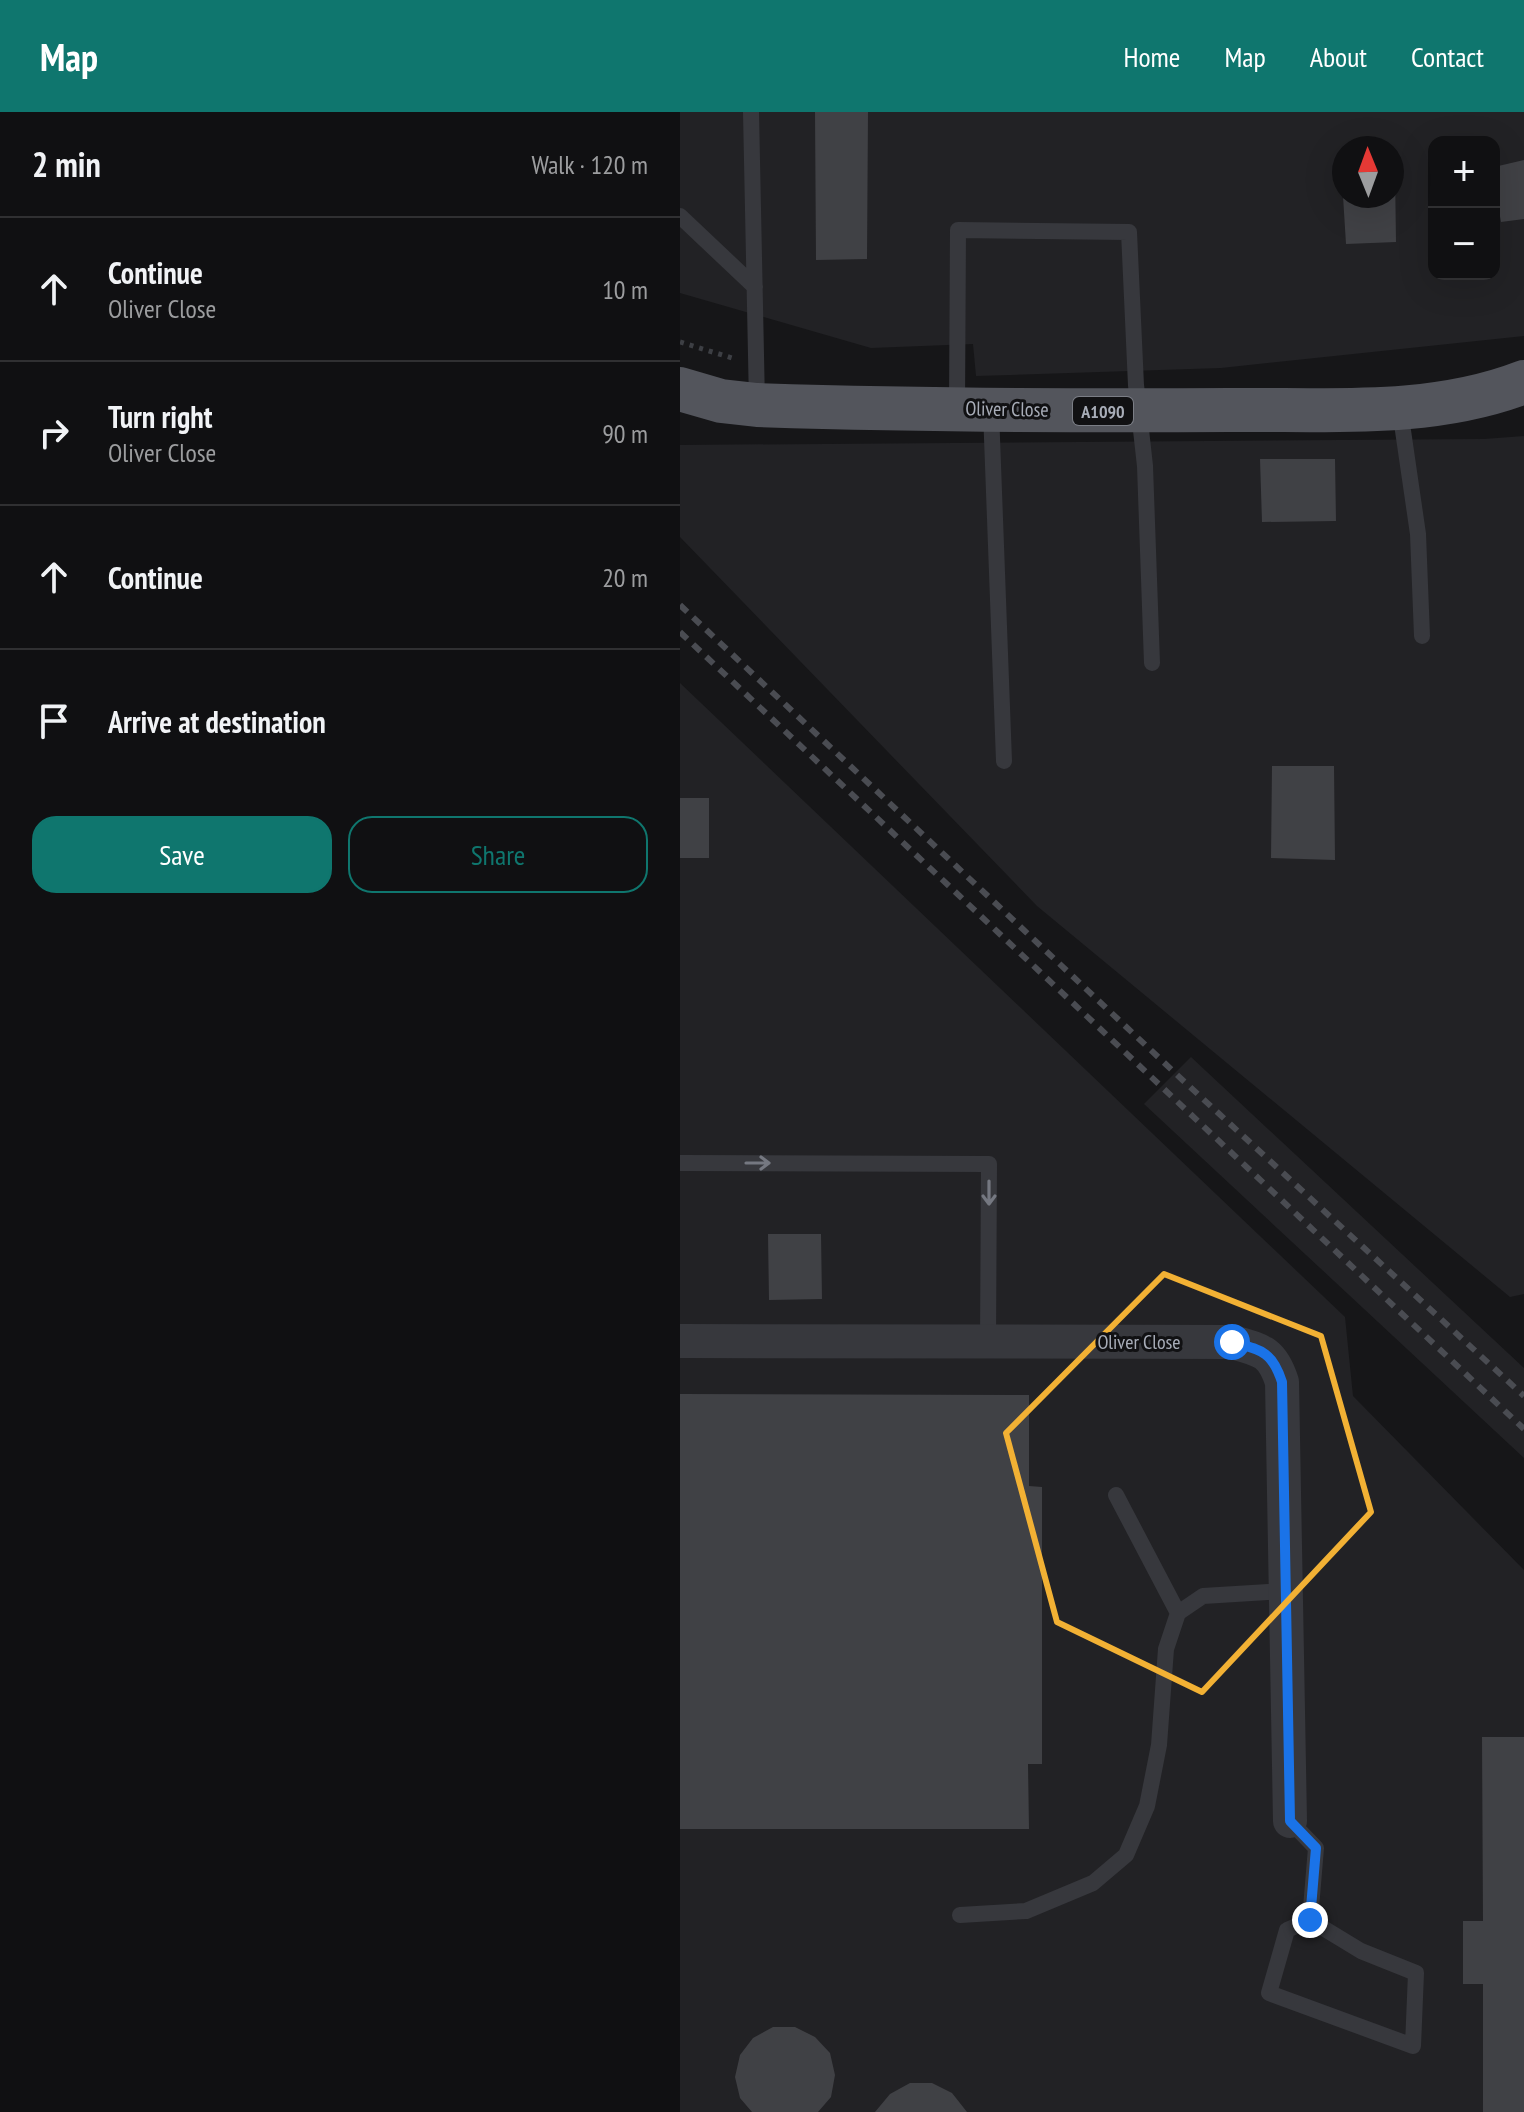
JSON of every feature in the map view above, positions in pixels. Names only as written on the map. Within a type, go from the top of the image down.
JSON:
[{"type":"main road","name":"Oliver Close","points":[[680,389],[721,401],[757,405],[1138,411],[1400,408],[1486,395],[1524,382]]},
{"type":"street","name":"Oliver Close","points":[[680,1341],[1232,1342],[1261,1350],[1276,1363],[1282,1382],[1290,1821]]},
{"type":"lane","points":[[751,112],[757,405]]},
{"type":"lane","points":[[680,216],[755,287]]},
{"type":"lane","points":[[1004,761],[958,230],[1129,232],[1138,411],[1145,466],[1152,663]]},
{"type":"lane","points":[[1400,408],[1418,534],[1422,636]]},
{"type":"lane","points":[[680,1163],[989,1164],[988,1342]]},
{"type":"lane","points":[[1116,1495],[1178,1613]]},
{"type":"lane","points":[[960,1915],[1026,1911],[1093,1883],[1126,1855],[1147,1806],[1159,1745],[1166,1649],[1178,1613],[1203,1596],[1286,1591]]},
{"type":"lane","points":[[1290,1821],[1316,1848],[1310,1920]]},
{"type":"lane","points":[[1310,1920],[1361,1951],[1416,1973],[1413,2046],[1269,1993],[1287,1930],[1310,1920]]},
{"type":"highlighted area","points":[[1164,1274],[1321,1336],[1371,1512],[1202,1692],[1057,1622],[1006,1433]]},
{"type":"shaded area","points":[[680,112],[1524,112],[1524,336],[1221,368],[976,376],[973,344],[871,348],[680,293]]},
{"type":"shaded area","points":[[1524,436],[1524,1294],[1510,1297],[1037,906],[680,537],[680,445],[1484,439]]},
{"type":"shaded area","points":[[680,683],[1345,1317],[1353,1396],[1524,1570],[1524,2112],[680,2112]]},
{"type":"shaded area","points":[[1191,1057],[1524,1368],[1524,1458],[1144,1104]]},
{"type":"building","points":[[815,112],[868,112],[867,259],[816,260]]},
{"type":"building","points":[[1524,160],[1524,219],[1501,222],[1500,166]]},
{"type":"building","points":[[1344,208],[1396,208],[1396,242],[1346,244]]},
{"type":"building","points":[[1260,459],[1335,459],[1336,521],[1262,522]]},
{"type":"building","points":[[1272,766],[1334,766],[1335,860],[1271,858]]},
{"type":"building","points":[[680,798],[709,798],[709,858],[680,858]]},
{"type":"building","points":[[768,1234],[821,1234],[822,1299],[769,1300]]},
{"type":"building","points":[[680,1394],[1029,1395],[1029,1486],[1042,1487],[1042,1764],[1028,1764],[1029,1829],[680,1829]]},
{"type":"building","points":[[1482,1737],[1524,1737],[1524,2112],[1483,2112],[1483,1984],[1463,1984],[1463,1921],[1483,1921]]},
{"type":"building","points":[[773,2027],[795,2027],[815,2037],[830,2053],[835,2075],[831,2097],[818,2112],[752,2112],[740,2098],[735,2077],[740,2055],[753,2038]]},
{"type":"building","points":[[910,2083],[932,2083],[952,2093],[967,2112],[875,2112],[890,2094]]},
{"type":"railway","points":[[680,605],[1175,1073],[1524,1396]]},
{"type":"railway","points":[[680,632],[1524,1429]]},
{"type":"route","points":[[1232,1342],[1261,1350],[1276,1363],[1282,1382],[1290,1821],[1316,1848],[1310,1920]]}]
